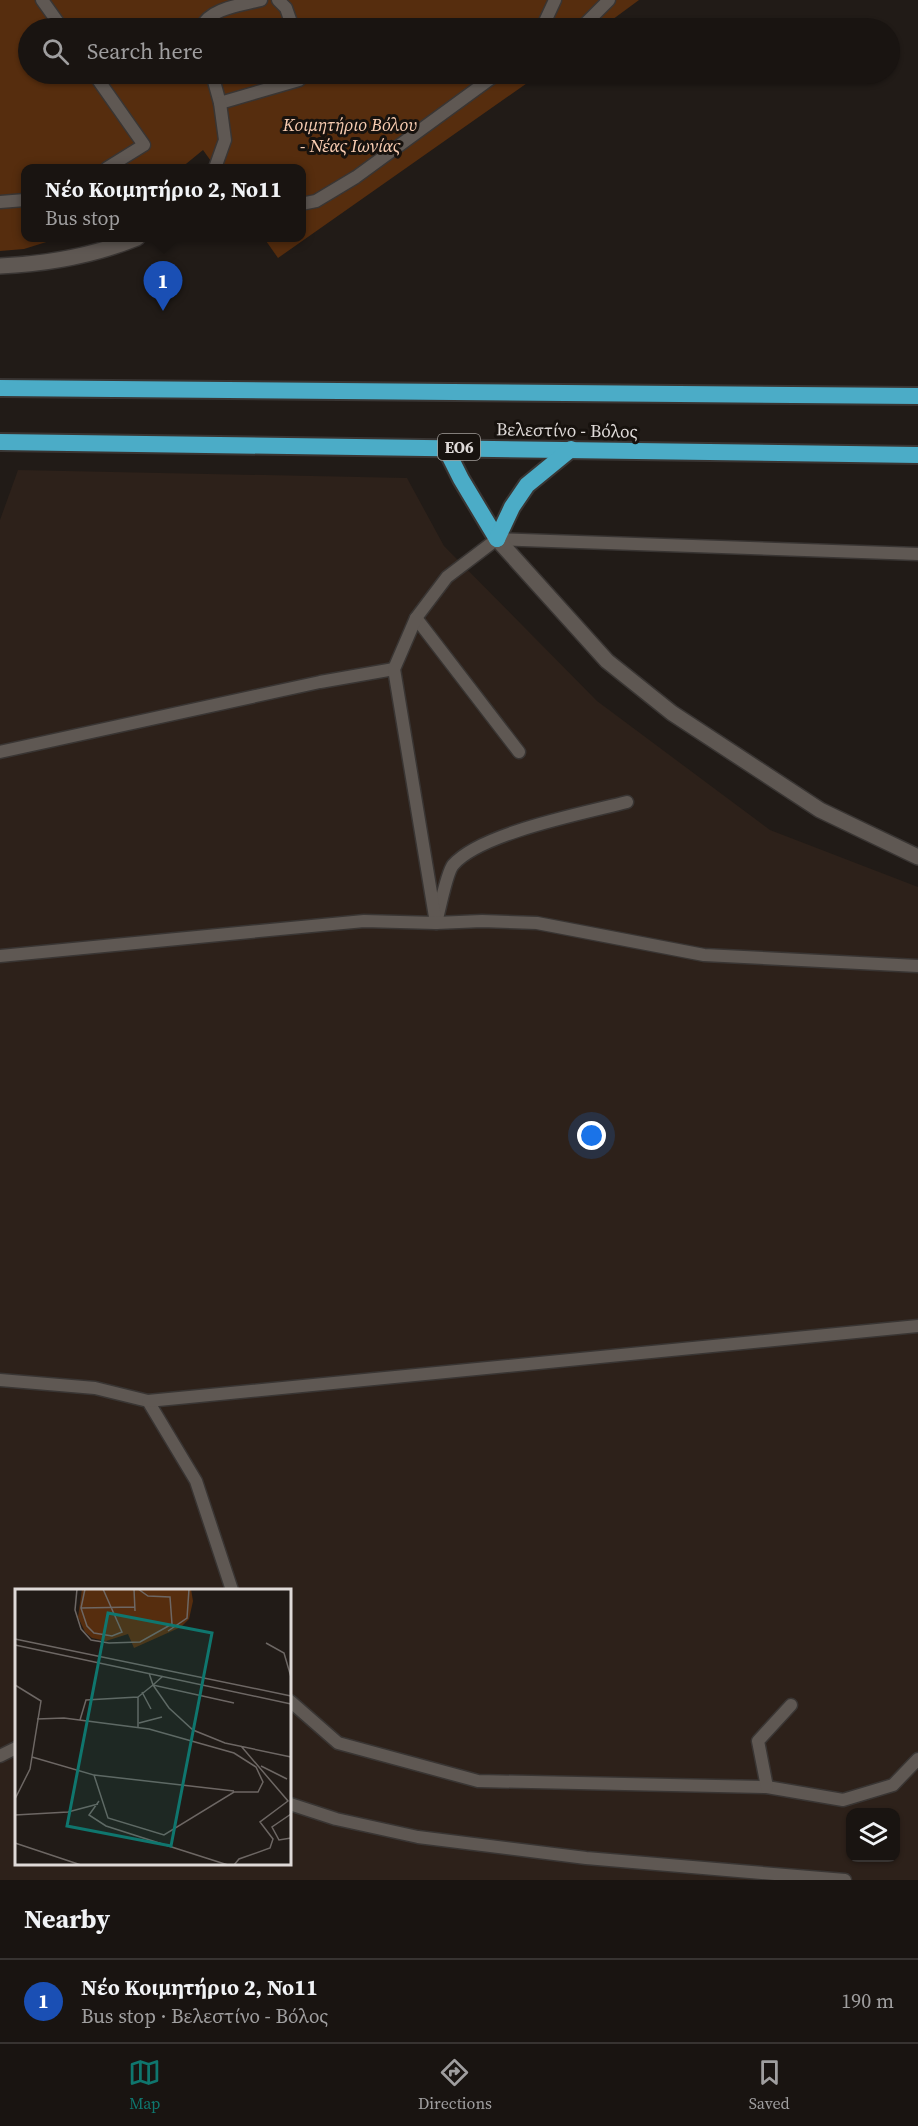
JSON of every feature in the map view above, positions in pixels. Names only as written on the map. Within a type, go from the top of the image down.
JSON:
[{"type":"highway","name":"Βελεστίνο - Βόλος","points":[[0,388],[918,396]]},
{"type":"highway","name":"Βελεστίνο - Βόλος","points":[[0,442],[918,455]]},
{"type":"highway","points":[[444,447],[497,539]]},
{"type":"highway","points":[[497,539],[527,485],[571,449]]},
{"type":"street","points":[[0,266],[53,260],[105,249],[124,242]]},
{"type":"street","points":[[497,539],[607,661],[672,713],[820,810],[918,857]]},
{"type":"lane","points":[[42,0],[55,18]]},
{"type":"lane","points":[[207,18],[237,3],[261,0]]},
{"type":"lane","points":[[278,0],[286,8],[290,18]]},
{"type":"lane","points":[[547,18],[555,0]]},
{"type":"lane","points":[[591,18],[609,0]]},
{"type":"lane","points":[[101,84],[144,145],[113,164]]},
{"type":"lane","points":[[215,84],[225,140],[216,164]]},
{"type":"lane","points":[[220,103],[285,84]]},
{"type":"lane","points":[[306,203],[316,201],[356,177],[483,84]]},
{"type":"lane","points":[[0,202],[21,200]]},
{"type":"lane","points":[[436,923],[394,669],[416,618],[447,576],[497,539],[918,554]]},
{"type":"lane","points":[[416,618],[519,753]]},
{"type":"lane","points":[[0,752],[320,682],[394,669]]},
{"type":"lane","points":[[436,923],[452,867],[475,850],[517,831],[627,802]]},
{"type":"lane","points":[[0,956],[364,921],[436,923],[482,921],[537,923],[704,956],[918,966]]},
{"type":"lane","points":[[0,1380],[95,1388],[148,1401],[918,1326]]},
{"type":"lane","points":[[148,1401],[196,1481],[232,1589]]},
{"type":"lane","points":[[291,1702],[338,1743],[478,1781],[767,1787],[843,1800],[892,1785],[918,1759]]},
{"type":"lane","points":[[767,1787],[758,1741],[791,1705]]},
{"type":"lane","points":[[0,1756],[15,1748]]},
{"type":"lane","points":[[291,1804],[336,1819],[430,1839],[586,1858],[845,1880]]},
{"type":"shaded area","points":[[18,470],[407,478],[444,546],[597,701],[770,830],[918,887],[918,1880],[0,1880],[0,520]]},
{"type":"green space","name":"Κοιμητήριο Βόλου - Νέας Ιωνίας","points":[[0,0],[639,0],[615,18],[18,18],[18,84],[526,84],[306,238],[306,164],[213,164],[203,150],[186,164],[21,164],[21,242],[46,242],[24,249],[0,251]]},
{"type":"green space","name":"Κοιμητήριο Βόλου - Νέας Ιωνίας","points":[[267,242],[301,242],[278,258]]},
{"type":"place","name":"Νέο Κοιμητήριο 2, Νο11","points":[[163,311]]}]
